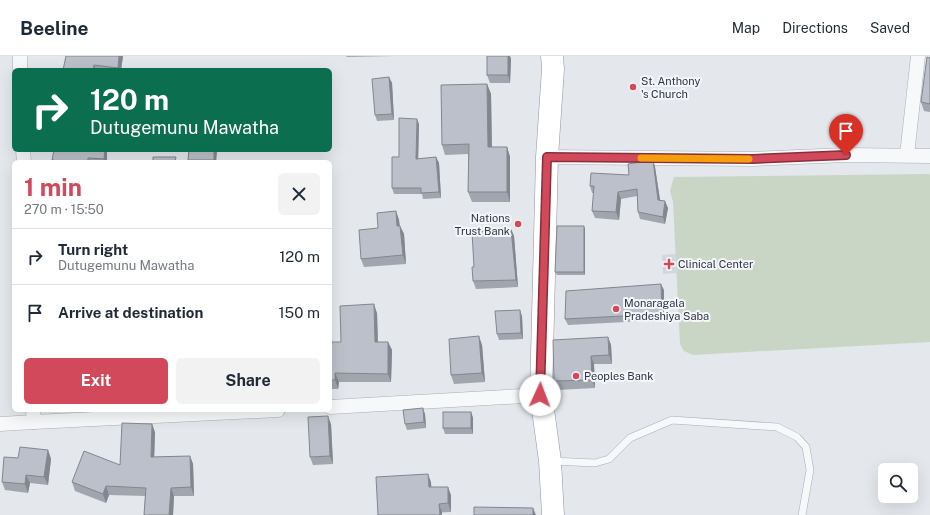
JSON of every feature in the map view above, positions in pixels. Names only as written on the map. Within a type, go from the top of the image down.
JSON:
[{"type":"highway","points":[[552,56],[553,68],[547,157],[540,395],[550,461],[553,515]]},
{"type":"street","points":[[20,56],[20,68]]},
{"type":"street","points":[[908,155],[918,56]]},
{"type":"street","points":[[547,157],[753,159],[846,155],[930,156]]},
{"type":"street","points":[[332,407],[540,395]]},
{"type":"street","points":[[0,424],[34,416],[197,412]]},
{"type":"lane","points":[[550,461],[595,464],[609,459],[630,438],[672,420],[777,428],[797,437],[806,447],[810,470],[802,515]]},
{"type":"shaded area","name":"Clinical Center","points":[[676,254],[676,273],[663,274],[662,255]]},
{"type":"green space","points":[[929,174],[930,342],[693,355],[684,351],[680,344],[673,202],[670,191],[674,177]]},
{"type":"building","points":[[66,56],[119,56],[118,68],[94,65],[93,68],[63,68]]},
{"type":"building","points":[[487,56],[508,56],[508,75],[487,75]]},
{"type":"building","points":[[927,57],[930,58],[930,104],[921,102]]},
{"type":"building","points":[[389,77],[392,114],[375,115],[372,79]]},
{"type":"building","points":[[487,84],[488,147],[507,147],[507,192],[468,192],[469,144],[442,145],[441,85]]},
{"type":"building","points":[[399,118],[417,119],[416,159],[436,157],[439,192],[421,193],[421,188],[392,188],[392,157],[399,157]]},
{"type":"building","points":[[54,152],[105,152],[104,159],[88,158],[88,160],[52,160]]},
{"type":"building","points":[[189,152],[214,152],[214,160],[188,160]]},
{"type":"building","points":[[153,157],[176,157],[175,160],[153,160]]},
{"type":"building","points":[[653,160],[658,200],[665,201],[663,217],[638,212],[637,189],[618,192],[616,212],[592,211],[594,186],[590,186],[591,173],[629,175],[628,164]]},
{"type":"building","points":[[396,211],[397,226],[400,226],[403,255],[361,259],[359,230],[378,228],[377,213]]},
{"type":"building","points":[[557,226],[584,226],[584,272],[555,272]]},
{"type":"building","points":[[511,229],[516,280],[473,281],[472,267],[474,267],[472,232]]},
{"type":"building","name":"Monaragala Pradeshiya Saba","points":[[661,284],[662,314],[565,319],[566,291]]},
{"type":"building","points":[[374,304],[375,342],[388,342],[388,374],[335,373],[335,380],[332,380],[332,342],[341,342],[340,306]]},
{"type":"building","points":[[520,310],[521,333],[497,334],[495,311]]},
{"type":"building","points":[[479,336],[482,373],[451,375],[449,339]]},
{"type":"building","name":"Peoples Bank","points":[[608,337],[609,355],[591,356],[592,380],[554,381],[553,340]]},
{"type":"building","points":[[423,408],[424,422],[405,424],[403,410]]},
{"type":"building","points":[[443,412],[471,412],[471,428],[443,428]]},
{"type":"building","points":[[328,416],[330,456],[310,457],[308,417]]},
{"type":"building","points":[[122,423],[152,424],[151,457],[190,456],[191,487],[171,488],[169,515],[144,515],[146,488],[106,486],[103,494],[72,482],[84,451],[120,465]]},
{"type":"building","points":[[20,447],[48,450],[44,477],[26,475],[25,484],[2,482],[4,457],[18,458]]},
{"type":"building","points":[[428,474],[429,487],[448,487],[448,503],[439,504],[440,515],[378,515],[376,477]]},
{"type":"building","points":[[474,507],[533,508],[533,515],[474,515]]},
{"type":"slow traffic","points":[[641,158],[749,159]]},
{"type":"place","name":"St. Anthony 's Church","points":[[633,87]]},
{"type":"place","name":"Nations Trust Bank","points":[[518,224]]},
{"type":"place","name":"Clinical Center","points":[[669,264]]},
{"type":"place","name":"Monaragala Pradeshiya Saba","points":[[616,309]]},
{"type":"place","name":"Peoples Bank","points":[[576,376]]},
{"type":"route","points":[[540,395],[547,157],[753,159],[846,155]]}]
